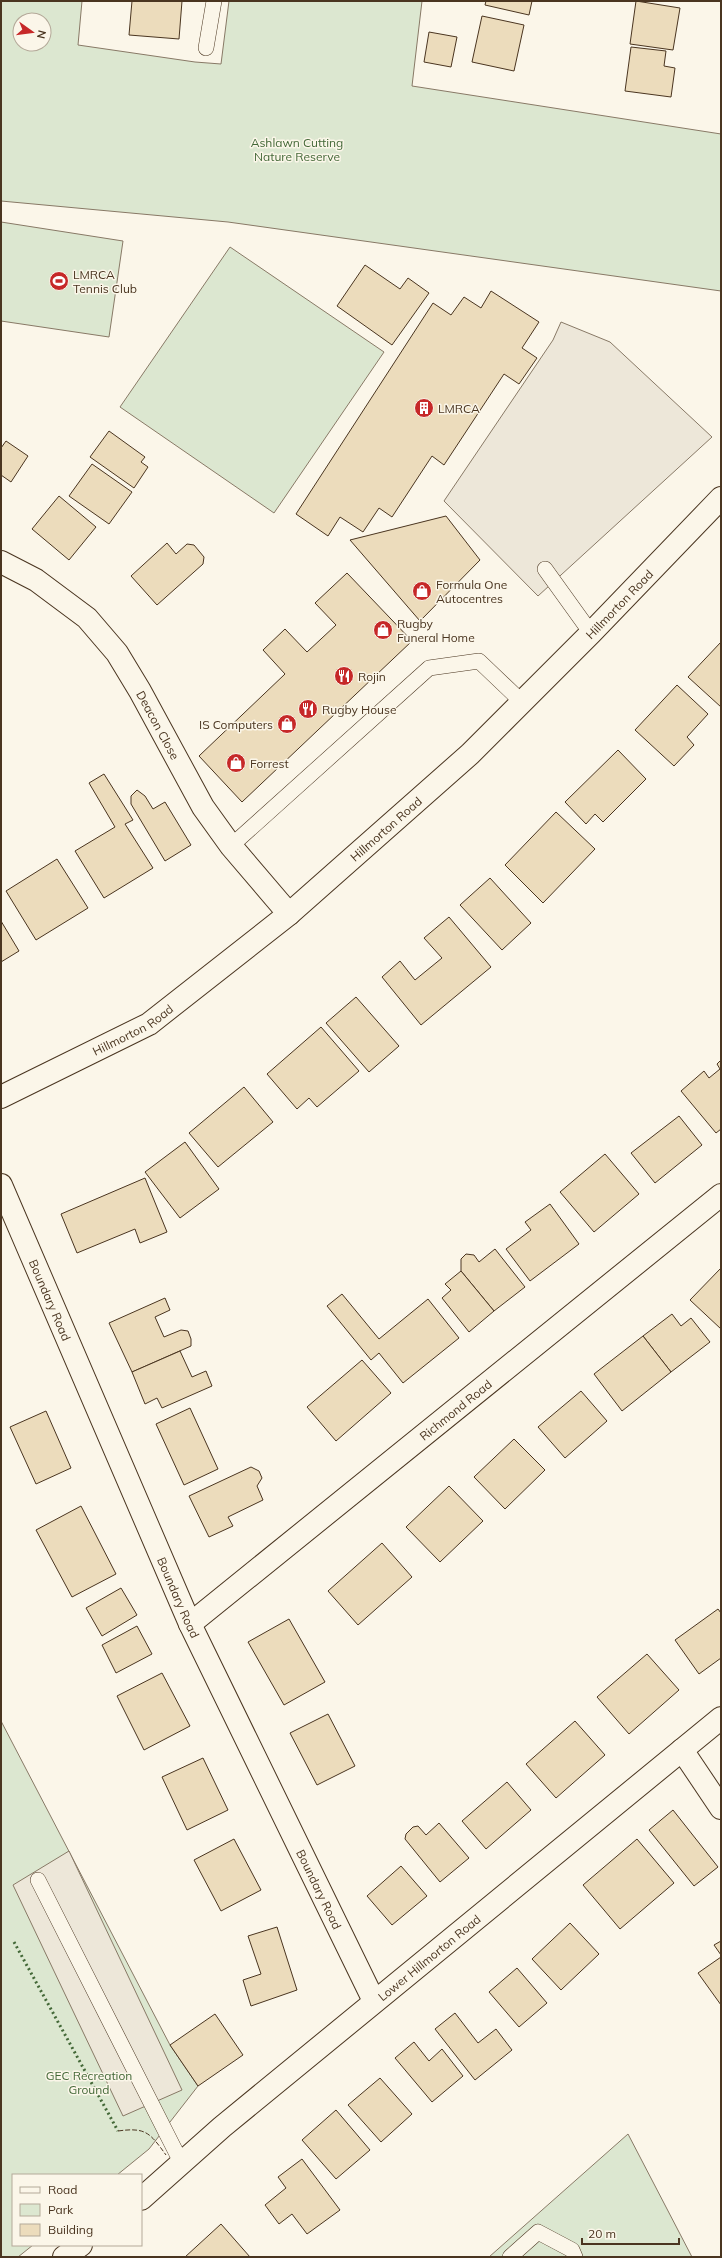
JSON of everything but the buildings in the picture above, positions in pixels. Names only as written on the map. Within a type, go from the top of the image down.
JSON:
[{"type":"main road","name":"Hillmorton Road","points":[[1,1097],[149,1024],[289,914],[470,754],[591,633],[721,498]]},
{"type":"main road","name":"Deacon Close","points":[[1,562],[36,580],[87,618],[117,653],[140,691],[203,807],[231,846],[289,914]]},
{"type":"main road","name":"Boundary Road","points":[[1,1185],[190,1624],[374,2001]]},
{"type":"main road","name":"Richmond Road","points":[[190,1624],[721,1195]]},
{"type":"main road","name":"Lower Hillmorton Road","points":[[142,2199],[181,2162],[374,2001],[721,1718]]},
{"type":"main road","points":[[682,1750],[721,1808]]},
{"type":"main road","points":[[64,2257],[80,2246]]},
{"type":"lane","points":[[206,48],[214,1]]},
{"type":"lane","points":[[545,569],[591,633]]},
{"type":"lane","points":[[231,846],[429,668],[480,661],[522,702]]},
{"type":"lane","points":[[38,1880],[181,2162]]},
{"type":"lane","points":[[510,2257],[538,2232],[572,2250],[575,2257]]},
{"type":"green space","name":"Ashlawn Cutting Nature Reserve","points":[[1,1],[82,1],[78,45],[195,62],[221,64],[229,1],[422,1],[412,86],[721,134],[721,291],[228,222],[1,201]]},
{"type":"green space","name":"LMRCA Tennis Club","points":[[1,222],[123,241],[109,337],[1,321]]},
{"type":"green space","points":[[230,247],[384,352],[274,513],[120,407]]},
{"type":"green space","name":"GEC Recreation Ground","points":[[1,1721],[170,2045],[198,2086],[149,2149],[118,2174],[12,2174],[12,2246],[32,2246],[18,2257],[1,2257]]},
{"type":"green space","points":[[628,2134],[692,2257],[489,2257]]},
{"type":"shaded area","points":[[561,322],[610,342],[712,437],[538,596],[444,501],[553,340]]},
{"type":"shaded area","points":[[69,1851],[182,2090],[123,2116],[13,1885]]},
{"type":"hedge","points":[[14,1942],[118,2131]]},
{"type":"fence","points":[[118,2131],[135,2130],[146,2133],[156,2141],[166,2155]]},
{"type":"place","name":"LMRCA Tennis Club","points":[[59,281]]},
{"type":"place","name":"LMRCA","points":[[424,408]]},
{"type":"place","name":"Formula One Autocentres","points":[[422,591]]},
{"type":"place","name":"Rugby Funeral Home","points":[[383,630]]},
{"type":"place","name":"Rojin","points":[[344,676]]},
{"type":"place","name":"Rugby House","points":[[308,709]]},
{"type":"place","name":"IS Computers","points":[[287,724]]},
{"type":"place","name":"Forrest","points":[[236,763]]}]
